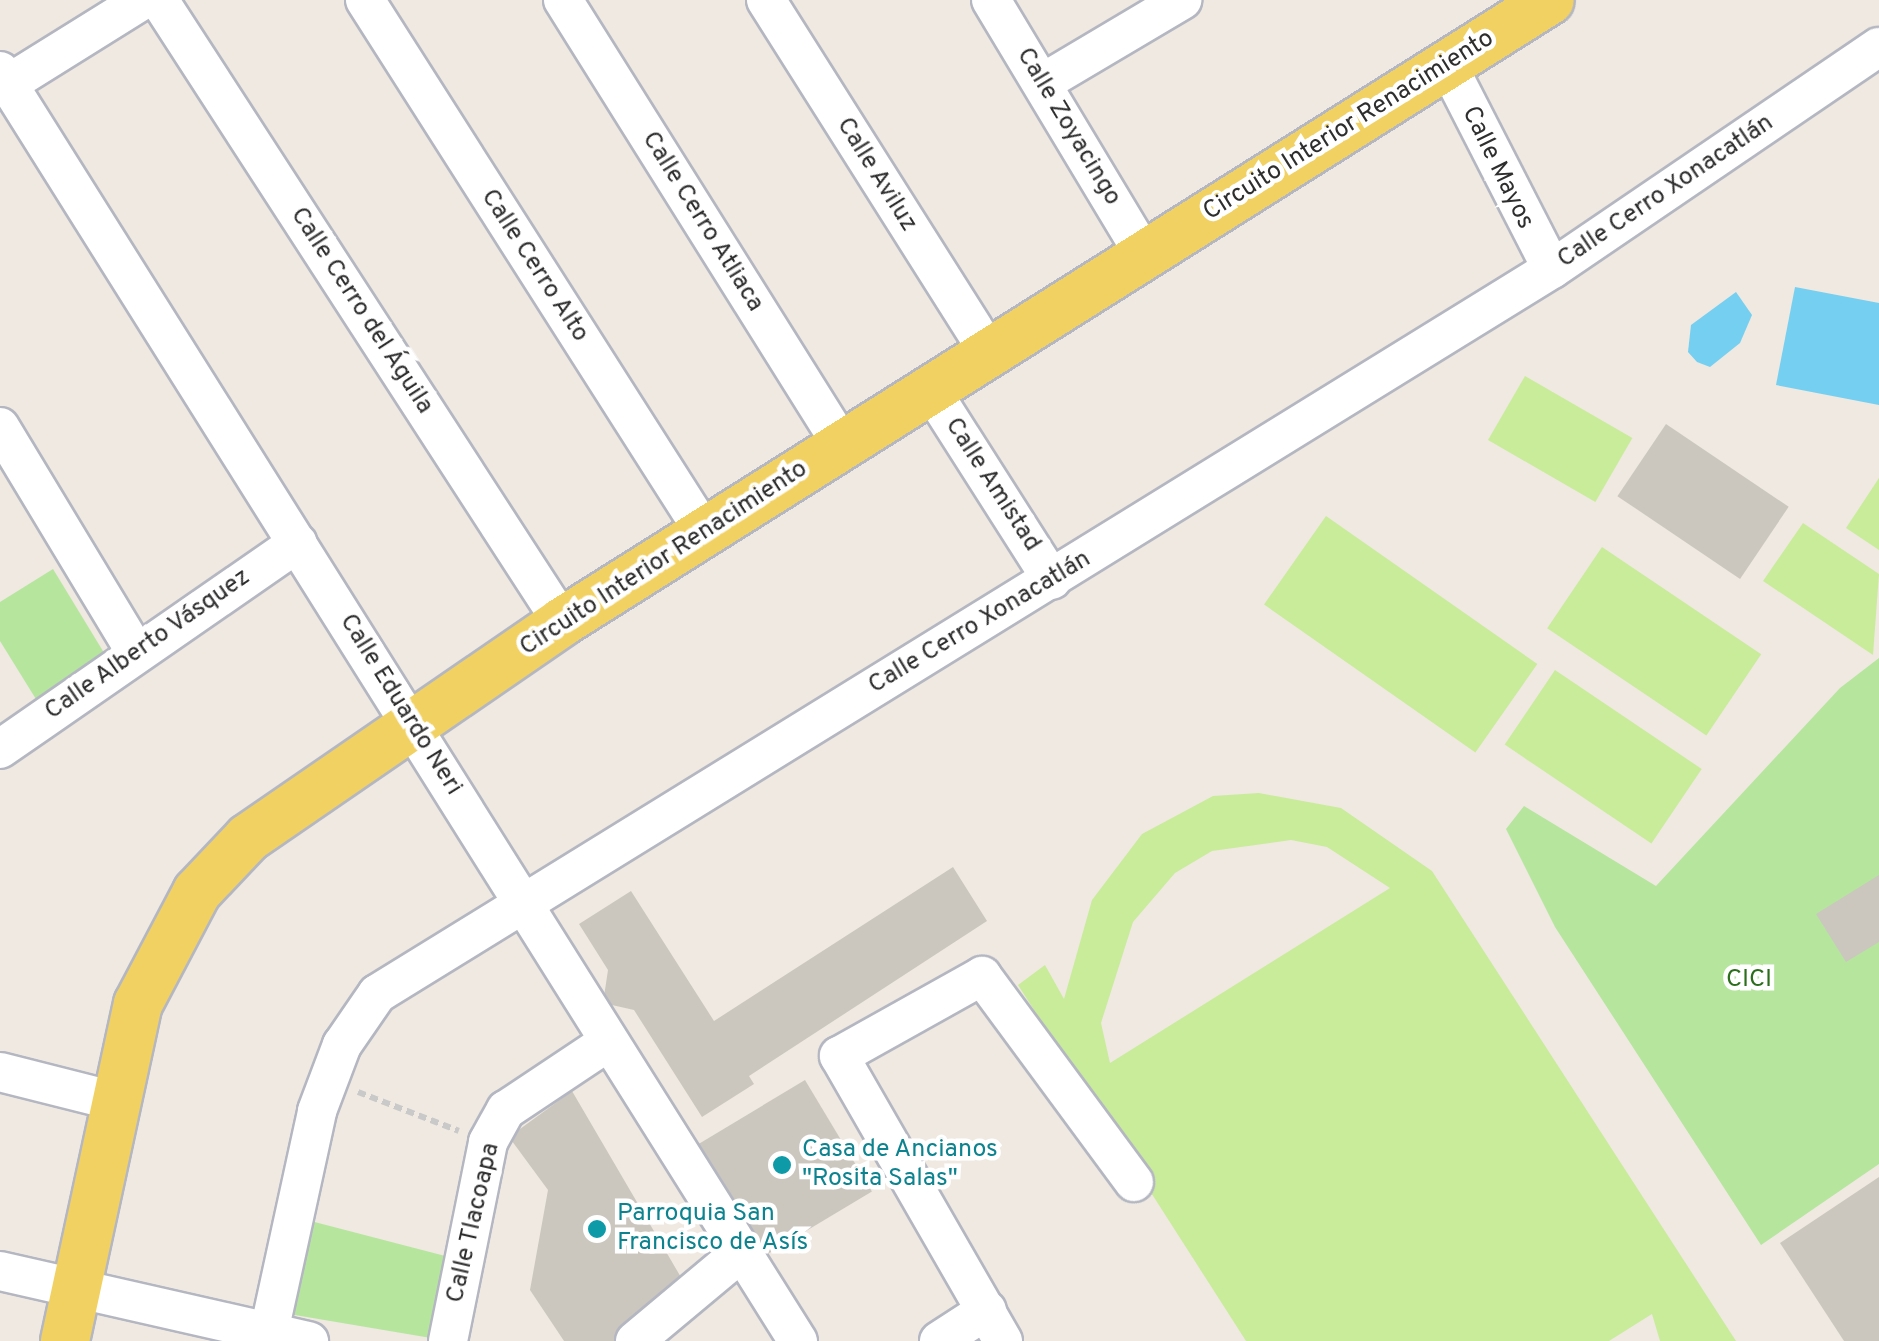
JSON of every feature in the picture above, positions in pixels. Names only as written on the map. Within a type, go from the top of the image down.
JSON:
[{"type":"main road","name":"Circuito Interior Renacimiento","points":[[65,1341],[138,1004],[197,892],[248,838],[562,622],[930,390],[987,349],[1550,0]]},
{"type":"street","points":[[4,77],[143,0]]},
{"type":"street","name":"Calle Cerro del Águila","points":[[160,0],[562,622]]},
{"type":"street","name":"Calle Cerro Alto","points":[[364,0],[704,532]]},
{"type":"street","name":"Calle Cerro Atliaca","points":[[563,0],[842,445]]},
{"type":"street","name":"Calle Aviluz","points":[[766,0],[987,349]]},
{"type":"street","name":"Calle Zoyacingo","points":[[991,0],[1044,82],[1144,255]]},
{"type":"street","points":[[1044,82],[1162,5]]},
{"type":"street","name":"Calle Cerro Xonacatlán","points":[[269,1332],[328,1080],[377,994],[517,902],[1052,580],[1552,268],[1879,48]]},
{"type":"street","name":"Calle Mayos","points":[[1446,64],[1552,268]]},
{"type":"street","name":"Calle Eduardo Neri","points":[[4,77],[417,724],[517,902],[738,1255],[798,1341]]},
{"type":"street","name":"Calle Amistad","points":[[930,390],[1052,580]]},
{"type":"street","points":[[0,427],[135,651]]},
{"type":"street","name":"Calle Alberto Vásquez","points":[[0,750],[135,651],[298,543]]},
{"type":"street","points":[[938,1341],[995,1325],[839,1056],[982,976],[1134,1182]]},
{"type":"street","name":"Calle Tlacoapa","points":[[448,1341],[488,1142],[506,1110],[608,1042]]},
{"type":"street","points":[[0,1072],[115,1101]]},
{"type":"street","points":[[635,1341],[738,1255]]},
{"type":"street","points":[[0,1272],[309,1341]]},
{"type":"path","points":[[328,1080],[488,1142]]},
{"type":"green space","points":[[1525,376],[1632,438],[1595,502],[1488,440]]},
{"type":"green space","points":[[1879,478],[1879,550],[1846,528]]},
{"type":"green space","points":[[1326,516],[1537,664],[1475,752],[1264,604]]},
{"type":"green space","points":[[1803,523],[1879,574],[1873,655],[1763,581]]},
{"type":"green space","points":[[1602,547],[1761,654],[1706,736],[1547,628]]},
{"type":"green space","points":[[53,569],[109,661],[39,704],[0,641],[0,602]]},
{"type":"green space","name":"CICI","points":[[1879,658],[1879,1164],[1761,1245],[1555,927],[1506,829],[1524,806],[1656,886],[1840,688]]},
{"type":"green space","points":[[1555,670],[1702,769],[1651,844],[1505,745]]},
{"type":"green space","points":[[1259,793],[1341,808],[1432,871],[1736,1341],[1660,1341],[1652,1314],[1609,1341],[1246,1341],[1018,985],[1045,965],[1064,999],[1092,900],[1142,834],[1213,796]],"holes":[[[1291,840],[1327,847],[1390,888],[1110,1063],[1101,1023],[1133,922],[1175,873],[1212,851]]]},
{"type":"green space","points":[[303,1219],[449,1257],[431,1338],[283,1313]]},
{"type":"water","points":[[1795,287],[1879,303],[1879,405],[1776,385]]},
{"type":"water","points":[[1736,292],[1752,315],[1740,343],[1710,367],[1697,362],[1688,352],[1691,325]]},
{"type":"building","points":[[1666,424],[1789,507],[1740,579],[1617,496]]},
{"type":"building","points":[[953,867],[987,921],[749,1076],[754,1084],[702,1117],[634,1010],[603,1003],[608,970],[579,924],[631,891],[714,1021]]},
{"type":"building","points":[[1879,875],[1879,942],[1846,962],[1816,914]]},
{"type":"building","name":"Casa de Ancianos \"Rosita Salas\"","points":[[805,1080],[872,1191],[762,1257],[695,1146]]},
{"type":"building","name":"Parroquia San Francisco de Asís","points":[[572,1091],[689,1291],[620,1341],[564,1341],[530,1290],[548,1190],[509,1137]]},
{"type":"building","points":[[1879,1177],[1879,1341],[1844,1341],[1780,1243]]},
{"type":"place","name":"Casa de Ancianos \"Rosita Salas\"","points":[[782,1165]]},
{"type":"place","name":"Parroquia San Francisco de Asís","points":[[597,1229]]}]
